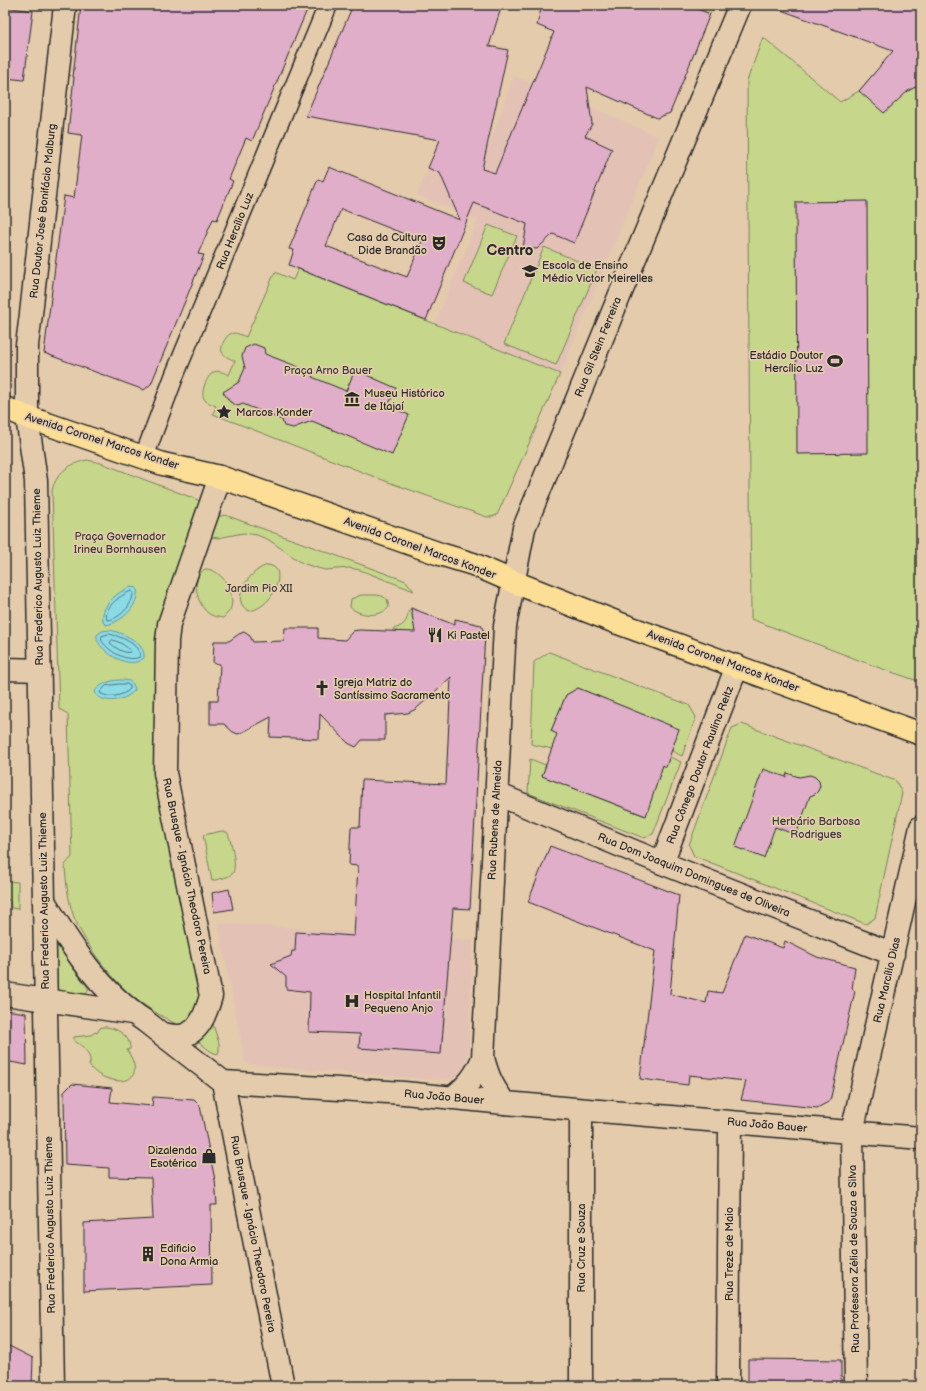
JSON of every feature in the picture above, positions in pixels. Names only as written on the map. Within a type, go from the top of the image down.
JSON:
[{"type":"main road","name":"Avenida Coronel Marcos Konder","points":[[5,408],[163,464],[220,476],[440,554],[473,564],[514,582],[618,623],[921,734]]},
{"type":"street","name":"Rua Doutor José Bonifácio Malburg","points":[[27,417],[27,345],[66,5]]},
{"type":"street","name":"Rua Hercílio Luz","points":[[144,457],[175,374],[328,5]]},
{"type":"street","name":"Rua Gil Stein Ferreira","points":[[514,582],[524,528],[740,5]]},
{"type":"street","name":"Rua Frederico Augusto Luiz Thieme","points":[[27,417],[36,482],[53,1386]]},
{"type":"street","name":"Rua Brusque - Ignácio Theodoro Pereira","points":[[162,1034],[181,1036],[189,1033],[197,1027],[206,1015],[211,996],[165,773],[167,641],[169,624],[220,476]]},
{"type":"street","name":"Rua Rubens de Almeida","points":[[505,1103],[494,1090],[487,1074],[483,1058],[505,626],[514,582]]},
{"type":"street","name":"Rua Cônego Doutor Raulino Reitz","points":[[662,863],[737,666]]},
{"type":"street","points":[[5,669],[40,670]]},
{"type":"street","name":"Rua Dom Joaquim Domingues de Oliveira","points":[[497,794],[662,863],[892,954]]},
{"type":"street","name":"Rua Marcílio Dias","points":[[852,1132],[921,827]]},
{"type":"street","points":[[44,901],[74,950],[111,994],[132,1013],[162,1034],[223,1082]]},
{"type":"street","points":[[5,994],[132,1013]]},
{"type":"street","name":"Rua Rubens de Almeida","points":[[452,1098],[466,1087],[473,1078],[483,1058]]},
{"type":"street","name":"Rua Brusque - Ignácio Theodoro Pereira","points":[[223,1082],[283,1386]]},
{"type":"street","name":"Rua João Bauer","points":[[223,1082],[404,1093],[581,1110],[921,1138]]},
{"type":"street","name":"Rua Cruz e Souza","points":[[581,1110],[581,1386]]},
{"type":"street","name":"Rua Treze de Maio","points":[[728,1386],[730,1122]]},
{"type":"street","name":"Rua Professora Zélia de Souza e Silva","points":[[852,1132],[856,1386]]},
{"type":"shaded area","name":"Escola de Ensino Médio Victor Meirelles","points":[[514,76],[589,106],[659,137],[560,374],[435,323],[478,220],[417,195],[440,140],[488,148]]},
{"type":"shaded area","name":"Hospital Infantil Pequeno Anjo","points":[[218,923],[473,940],[468,1064],[460,1078],[440,1080],[250,1065],[245,1062]]},
{"type":"green space","points":[[688,5],[714,5],[710,14]]},
{"type":"green space","name":"Estádio Doutor Hercílio Luz","points":[[763,37],[840,102],[859,91],[876,71],[903,52],[921,43],[921,682],[877,667],[751,619],[747,81]]},
{"type":"green space","points":[[488,225],[517,236],[492,294],[464,283]]},
{"type":"green space","points":[[544,247],[597,269],[556,365],[504,344]]},
{"type":"green space","name":"Praça Arno Bauer","points":[[298,269],[560,374],[497,515],[487,517],[388,482],[213,414],[216,406],[205,400],[203,397],[203,389],[206,381],[214,372],[216,371],[229,375],[235,361],[226,357],[222,352],[222,346],[225,339],[233,333],[246,337],[275,272],[293,280]]},
{"type":"green space","name":"Praça Governador Irineu Bornhausen","points":[[87,460],[101,463],[200,502],[160,651],[202,991],[219,1043],[218,1054],[206,1048],[186,1030],[157,1014],[141,1003],[121,986],[102,964],[79,929],[69,898],[65,865],[72,857],[68,714],[59,709],[52,490],[57,478],[65,470],[75,464]]},
{"type":"green space","points":[[225,515],[406,581],[414,591],[360,570],[349,568],[325,570],[302,563],[269,540],[257,535],[243,533],[218,538],[206,536],[217,517]]},
{"type":"green space","name":"Jardim Pio XII","points":[[269,565],[277,570],[278,577],[275,590],[267,602],[249,611],[243,606],[240,599],[244,585],[256,571]]},
{"type":"green space","points":[[205,569],[212,570],[223,578],[230,590],[232,604],[230,610],[223,618],[208,613],[204,609],[198,597],[196,585],[200,573]]},
{"type":"green space","points":[[361,595],[382,596],[387,599],[389,607],[385,611],[375,614],[364,614],[354,610],[350,607],[351,599]]},
{"type":"green space","points":[[411,608],[416,634],[393,631],[393,629],[404,624]]},
{"type":"green space","points":[[549,652],[689,705],[696,717],[682,756],[672,751],[678,729],[578,688],[566,695],[551,731],[558,734],[552,749],[531,744],[534,662]]},
{"type":"green space","name":"Herbário Barbosa Rodrigues","points":[[742,724],[896,781],[902,793],[875,918],[866,924],[694,856],[689,845],[732,728]]},
{"type":"green space","points":[[670,757],[681,762],[653,834],[644,838],[528,793],[530,759],[546,765],[542,776],[645,816],[663,765],[666,767]]},
{"type":"green space","points":[[222,831],[227,832],[230,840],[234,860],[234,871],[228,876],[212,881],[203,835]]},
{"type":"green space","points":[[5,881],[18,882],[18,909],[11,908],[10,900],[5,899]]},
{"type":"green space","points":[[55,945],[59,947],[88,988],[86,994],[57,990]]},
{"type":"green space","points":[[102,1027],[112,1028],[121,1032],[128,1040],[130,1049],[127,1050],[134,1064],[134,1073],[130,1078],[122,1081],[113,1080],[103,1077],[95,1072],[89,1065],[89,1056],[83,1047],[74,1041],[74,1037],[91,1035],[95,1032],[97,1033]]},
{"type":"water","points":[[130,587],[137,588],[136,601],[133,607],[124,617],[106,625],[103,622],[103,616],[104,610],[110,600]]},
{"type":"water","points":[[110,630],[121,633],[137,643],[144,652],[144,658],[131,662],[117,659],[110,655],[100,644],[97,639],[97,635],[102,631]]},
{"type":"water","points":[[119,680],[130,681],[135,690],[122,699],[117,700],[106,700],[96,695],[95,691],[103,684]]},
{"type":"building","points":[[81,5],[309,5],[252,141],[246,138],[229,179],[233,181],[217,220],[213,219],[198,254],[204,255],[151,384],[144,390],[44,353],[64,196],[74,198],[82,135],[68,133]]},
{"type":"building","points":[[353,5],[502,5],[489,46],[508,50],[482,169],[495,173],[554,32],[537,25],[542,5],[688,5],[710,14],[670,113],[657,118],[587,87],[592,124],[585,136],[612,149],[574,243],[553,234],[537,249],[523,248],[527,224],[474,203],[426,320],[289,265],[294,250],[289,249],[318,179],[323,181],[329,167],[460,220],[440,173],[428,168],[440,140],[306,116]],"holes":[[[341,209],[422,241],[407,277],[326,246]]]},
{"type":"building","points":[[773,5],[921,5],[921,84],[908,91],[884,113],[859,91],[893,51],[773,7]]},
{"type":"building","points":[[5,7],[33,11],[24,80],[5,78]]},
{"type":"building","points":[[867,201],[868,453],[797,454],[796,202]]},
{"type":"building","name":"Museu Histórico de Itajaí","points":[[254,344],[264,348],[265,354],[314,373],[312,377],[346,391],[355,370],[396,388],[388,406],[409,415],[392,455],[312,421],[293,428],[284,426],[282,420],[243,404],[238,406],[230,402],[223,392],[239,382],[245,368],[242,356],[245,348]]},
{"type":"building","points":[[411,608],[455,625],[455,619],[481,625],[485,634],[470,909],[453,908],[441,1054],[359,1048],[360,1034],[309,1032],[310,992],[286,989],[286,977],[271,964],[291,956],[292,951],[295,951],[296,932],[354,936],[358,866],[349,865],[351,827],[360,827],[362,780],[446,784],[451,677],[416,709],[408,713],[385,715],[385,740],[362,740],[356,747],[348,743],[320,714],[319,739],[270,737],[271,717],[238,734],[233,732],[224,724],[210,724],[210,701],[218,701],[220,664],[213,663],[214,641],[229,641],[244,632],[250,636],[253,642],[284,641],[285,628],[318,628],[318,638],[345,640],[353,631],[359,630],[415,632]]},
{"type":"building","points":[[578,688],[679,729],[666,767],[663,765],[646,816],[542,776],[557,734],[551,731],[566,695]]},
{"type":"building","points":[[763,769],[786,777],[787,773],[799,777],[810,775],[819,781],[820,786],[815,794],[810,796],[796,835],[775,827],[764,858],[735,847]]},
{"type":"building","points":[[550,846],[679,895],[670,994],[706,1003],[708,991],[722,993],[745,934],[783,948],[785,941],[817,957],[855,967],[852,989],[855,991],[830,1101],[817,1108],[741,1100],[746,1081],[689,1075],[688,1085],[640,1079],[655,951],[528,902]]},
{"type":"building","points":[[229,889],[233,909],[214,912],[212,893]]},
{"type":"building","points":[[5,1010],[26,1013],[27,1065],[5,1061]]},
{"type":"building","points":[[72,1084],[112,1088],[110,1102],[152,1106],[153,1097],[194,1100],[200,1106],[215,1180],[217,1205],[211,1205],[212,1285],[84,1291],[84,1223],[153,1219],[151,1178],[109,1177],[109,1168],[65,1165],[64,1092]]},
{"type":"building","points":[[5,1344],[33,1358],[32,1386],[5,1386]]},
{"type":"building","points":[[748,1359],[841,1360],[841,1386],[748,1386]]},
{"type":"place","name":"Casa da Cultura Dide Brandão","points":[[439,243]]},
{"type":"place","name":"Escola de Ensino Médio Victor Meirelles","points":[[530,271]]},
{"type":"place","name":"Estádio Doutor Hercílio Luz","points":[[835,361]]},
{"type":"place","name":"Museu Histórico de Itajaí","points":[[352,399]]},
{"type":"place","name":"Marcos Konder","points":[[224,412]]},
{"type":"place","name":"Ki Pastel","points":[[435,635]]},
{"type":"place","name":"Igreja Matriz do Santíssimo Sacramento","points":[[322,688]]},
{"type":"place","name":"Hospital Infantil Pequeno Anjo","points":[[352,1001]]},
{"type":"place","name":"Dizalenda Esotérica","points":[[209,1156]]},
{"type":"place","name":"Edificio Dona Armia","points":[[148,1254]]},
{"type":"district","name":"Centro","points":[[510,250]]}]
